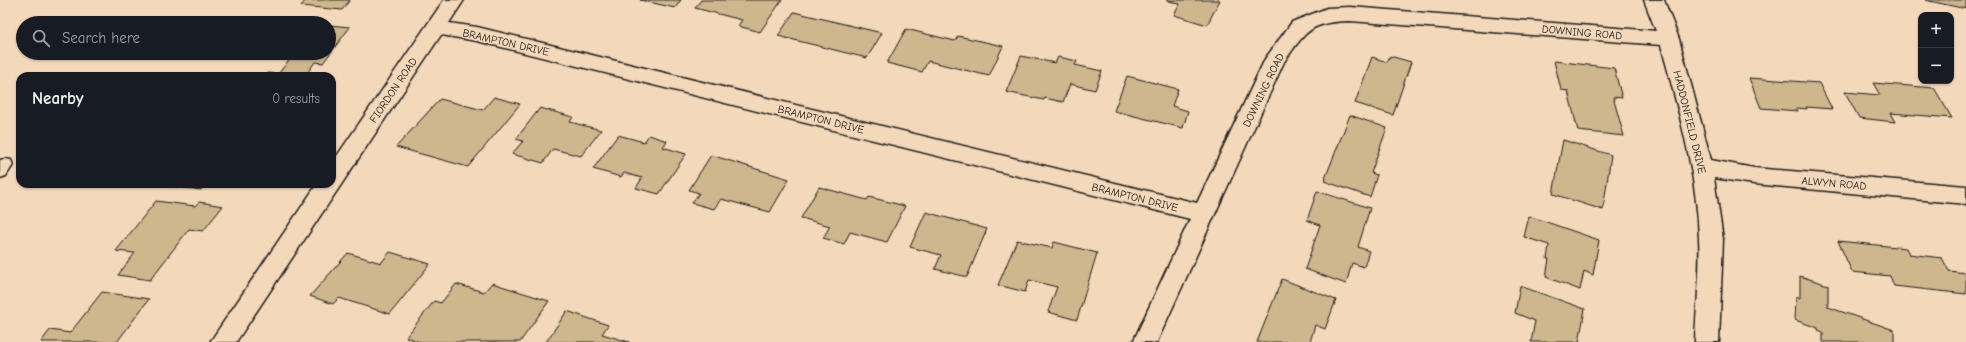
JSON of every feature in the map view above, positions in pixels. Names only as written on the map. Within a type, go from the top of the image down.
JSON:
[{"type":"street","name":"FIORDON ROAD","points":[[336,174],[454,0]]},
{"type":"street","name":"HADDONFIELD DRIVE","points":[[1654,0],[1668,39],[1693,126],[1702,167],[1711,239],[1707,342]]},
{"type":"street","name":"DOWNING ROAD","points":[[1145,342],[1275,60],[1299,27],[1327,14],[1350,14],[1668,39]]},
{"type":"street","name":"BRAMPTON DRIVE","points":[[436,27],[477,34],[1205,214]]},
{"type":"street","name":"ALWYN ROAD","points":[[1702,167],[1754,176],[1966,195]]},
{"type":"street","points":[[222,342],[326,188]]},
{"type":"building","points":[[306,0],[350,0],[342,10],[301,6]]},
{"type":"building","points":[[640,0],[681,0],[675,8]]},
{"type":"building","points":[[701,0],[782,0],[760,32],[738,26],[742,20],[695,8]]},
{"type":"building","points":[[1166,0],[1220,0],[1207,25],[1174,15],[1180,4]]},
{"type":"building","points":[[1925,0],[1966,0],[1966,9]]},
{"type":"building","points":[[794,12],[882,33],[867,58],[778,36]]},
{"type":"building","points":[[336,26],[350,27],[336,46]]},
{"type":"building","points":[[906,29],[955,41],[958,36],[1003,46],[989,76],[928,61],[922,72],[887,63]]},
{"type":"building","points":[[1021,56],[1055,63],[1058,57],[1077,61],[1075,65],[1102,71],[1095,90],[1070,84],[1063,102],[1045,98],[1044,100],[1006,92]]},
{"type":"building","points":[[1390,56],[1411,62],[1393,115],[1355,103],[1372,57],[1387,62]]},
{"type":"building","points":[[289,60],[325,60],[323,63],[315,62],[308,72],[280,72]]},
{"type":"building","points":[[1554,61],[1614,68],[1622,98],[1613,97],[1624,136],[1578,131],[1568,91],[1561,90]]},
{"type":"building","points":[[1127,76],[1178,89],[1172,106],[1188,111],[1183,128],[1114,111]]},
{"type":"building","points":[[1749,78],[1819,83],[1832,109],[1806,107],[1807,109],[1796,108],[1798,111],[1761,108]]},
{"type":"building","points":[[1873,83],[1934,88],[1952,118],[1890,113],[1895,122],[1859,118],[1845,92],[1880,95]]},
{"type":"building","points":[[494,97],[520,104],[468,167],[396,147],[440,99],[483,110]]},
{"type":"building","points":[[540,108],[573,117],[570,122],[601,130],[581,156],[553,149],[543,163],[512,154],[523,141],[516,139]]},
{"type":"building","points":[[1350,115],[1387,128],[1371,173],[1377,175],[1370,197],[1324,181]]},
{"type":"building","points":[[618,135],[644,142],[649,135],[667,141],[663,147],[686,154],[659,194],[636,188],[642,178],[624,173],[621,177],[593,169]]},
{"type":"building","points":[[1563,140],[1611,155],[1603,210],[1553,194]]},
{"type":"building","points":[[711,155],[789,179],[770,212],[721,199],[714,209],[692,203],[699,193],[689,190]]},
{"type":"building","points":[[819,187],[867,200],[869,197],[905,206],[887,242],[850,232],[844,244],[823,238],[830,226],[801,218]]},
{"type":"building","points":[[185,188],[203,188],[201,190]]},
{"type":"building","points":[[1317,191],[1370,208],[1358,247],[1369,251],[1364,267],[1352,263],[1346,284],[1305,269],[1320,225],[1307,220]]},
{"type":"building","points":[[156,201],[195,206],[199,202],[223,206],[203,231],[189,229],[150,280],[118,275],[135,253],[116,251]]},
{"type":"building","points":[[926,212],[987,229],[967,277],[935,269],[941,255],[910,247]]},
{"type":"building","points":[[1529,216],[1599,240],[1593,275],[1584,271],[1580,290],[1546,277],[1549,259],[1547,259],[1549,245],[1524,237]]},
{"type":"building","points":[[1017,240],[1052,248],[1054,242],[1097,253],[1077,320],[1048,312],[1057,287],[1029,280],[1025,292],[998,285]]},
{"type":"building","points":[[1838,241],[1906,248],[1909,254],[1942,258],[1949,271],[1966,273],[1966,294],[1894,286],[1890,276],[1852,272]]},
{"type":"building","points":[[390,252],[430,264],[390,314],[339,298],[333,304],[310,296],[348,253],[381,263]]},
{"type":"building","points":[[1800,276],[1828,285],[1828,307],[1894,330],[1894,342],[1823,342],[1823,332],[1818,330],[1818,328],[1795,320],[1796,296],[1800,298]]},
{"type":"building","points":[[1282,279],[1336,300],[1325,329],[1315,325],[1310,342],[1257,342]]},
{"type":"building","points":[[492,283],[549,301],[520,342],[420,342],[406,337],[434,301],[441,303],[456,284],[484,292]]},
{"type":"building","points":[[1520,286],[1585,309],[1579,342],[1531,342],[1535,321],[1515,313]]},
{"type":"building","points":[[102,292],[149,299],[117,342],[41,342],[50,330],[70,333]]},
{"type":"building","points":[[567,311],[608,325],[602,334],[629,342],[546,342]]}]
